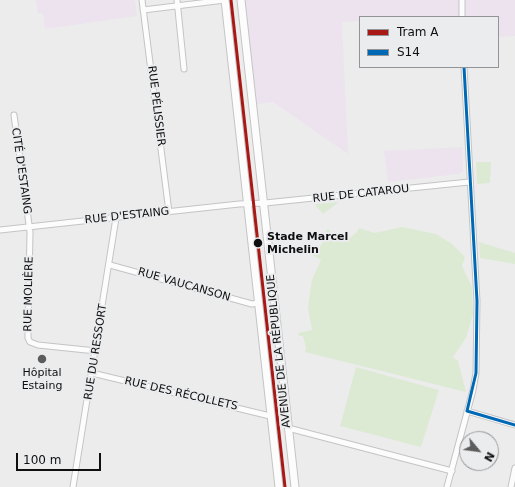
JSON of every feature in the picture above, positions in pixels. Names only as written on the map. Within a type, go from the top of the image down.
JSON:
[{"type":"main road","name":"AVENUE DE LA RÉPUBLIQUE","points":[[224,0],[250,204],[258,303],[279,487]]},
{"type":"main road","name":"AVENUE DE LA RÉPUBLIQUE","points":[[240,0],[295,487]]},
{"type":"street","name":"RUE PÉLISSIER","points":[[142,0],[169,212]]},
{"type":"street","points":[[143,10],[177,3],[224,0]]},
{"type":"street","points":[[462,0],[462,16]]},
{"type":"street","points":[[177,3],[184,69]]},
{"type":"street","points":[[447,487],[476,373],[476,317],[464,68]]},
{"type":"street","name":"CITÉ D'ESTAING","points":[[14,115],[29,227]]},
{"type":"street","name":"RUE DE CATAROU","points":[[250,204],[469,182]]},
{"type":"street","name":"RUE D'ESTAING","points":[[0,230],[250,204]]},
{"type":"street","name":"RUE DU RESSORT","points":[[73,487],[110,265],[116,218]]},
{"type":"street","name":"RUE MOLIÈRE","points":[[29,227],[28,338],[30,342],[38,345],[96,351]]},
{"type":"street","name":"RUE VAUCANSON","points":[[110,265],[252,304],[258,303]]},
{"type":"street","name":"RUE DES RÉCOLLETS","points":[[92,373],[270,416]]},
{"type":"street","points":[[467,412],[515,425]]},
{"type":"street","points":[[288,428],[452,471]]},
{"type":"street","points":[[511,487],[515,468]]},
{"type":"shaded area","points":[[36,0],[135,0],[137,16],[45,29],[43,13],[38,14]]},
{"type":"shaded area","points":[[241,0],[515,0],[515,36],[499,37],[499,16],[359,16],[359,21],[342,22],[348,154],[273,102],[251,105]]},
{"type":"shaded area","points":[[462,147],[463,171],[459,174],[388,182],[384,151]]},
{"type":"green space","points":[[476,162],[491,162],[490,183],[477,184]]},
{"type":"green space","points":[[339,202],[323,214],[315,205],[317,204]]},
{"type":"green space","points":[[402,227],[436,234],[452,244],[465,257],[462,266],[472,287],[473,314],[466,338],[453,357],[458,361],[466,392],[305,352],[306,347],[303,336],[299,336],[298,333],[312,330],[308,308],[310,292],[312,280],[321,260],[309,253],[314,245],[319,248],[326,238],[322,235],[328,229],[340,242],[344,242],[357,232],[359,228],[375,233]]},
{"type":"green space","points":[[479,242],[515,253],[515,264],[480,258]]},
{"type":"green space","points":[[356,367],[439,390],[421,447],[340,426]]},
{"type":"tram line","name":"A","points":[[231,0],[285,487]]},
{"type":"transit line","name":"S14","points":[[464,68],[477,301],[476,373],[467,411]]},
{"type":"transit line","name":"S14","points":[[467,411],[515,425]]},
{"type":"place","name":"Stade Marcel Michelin","points":[[258,243]]},
{"type":"place","name":"Hôpital Estaing","points":[[42,359]]}]
